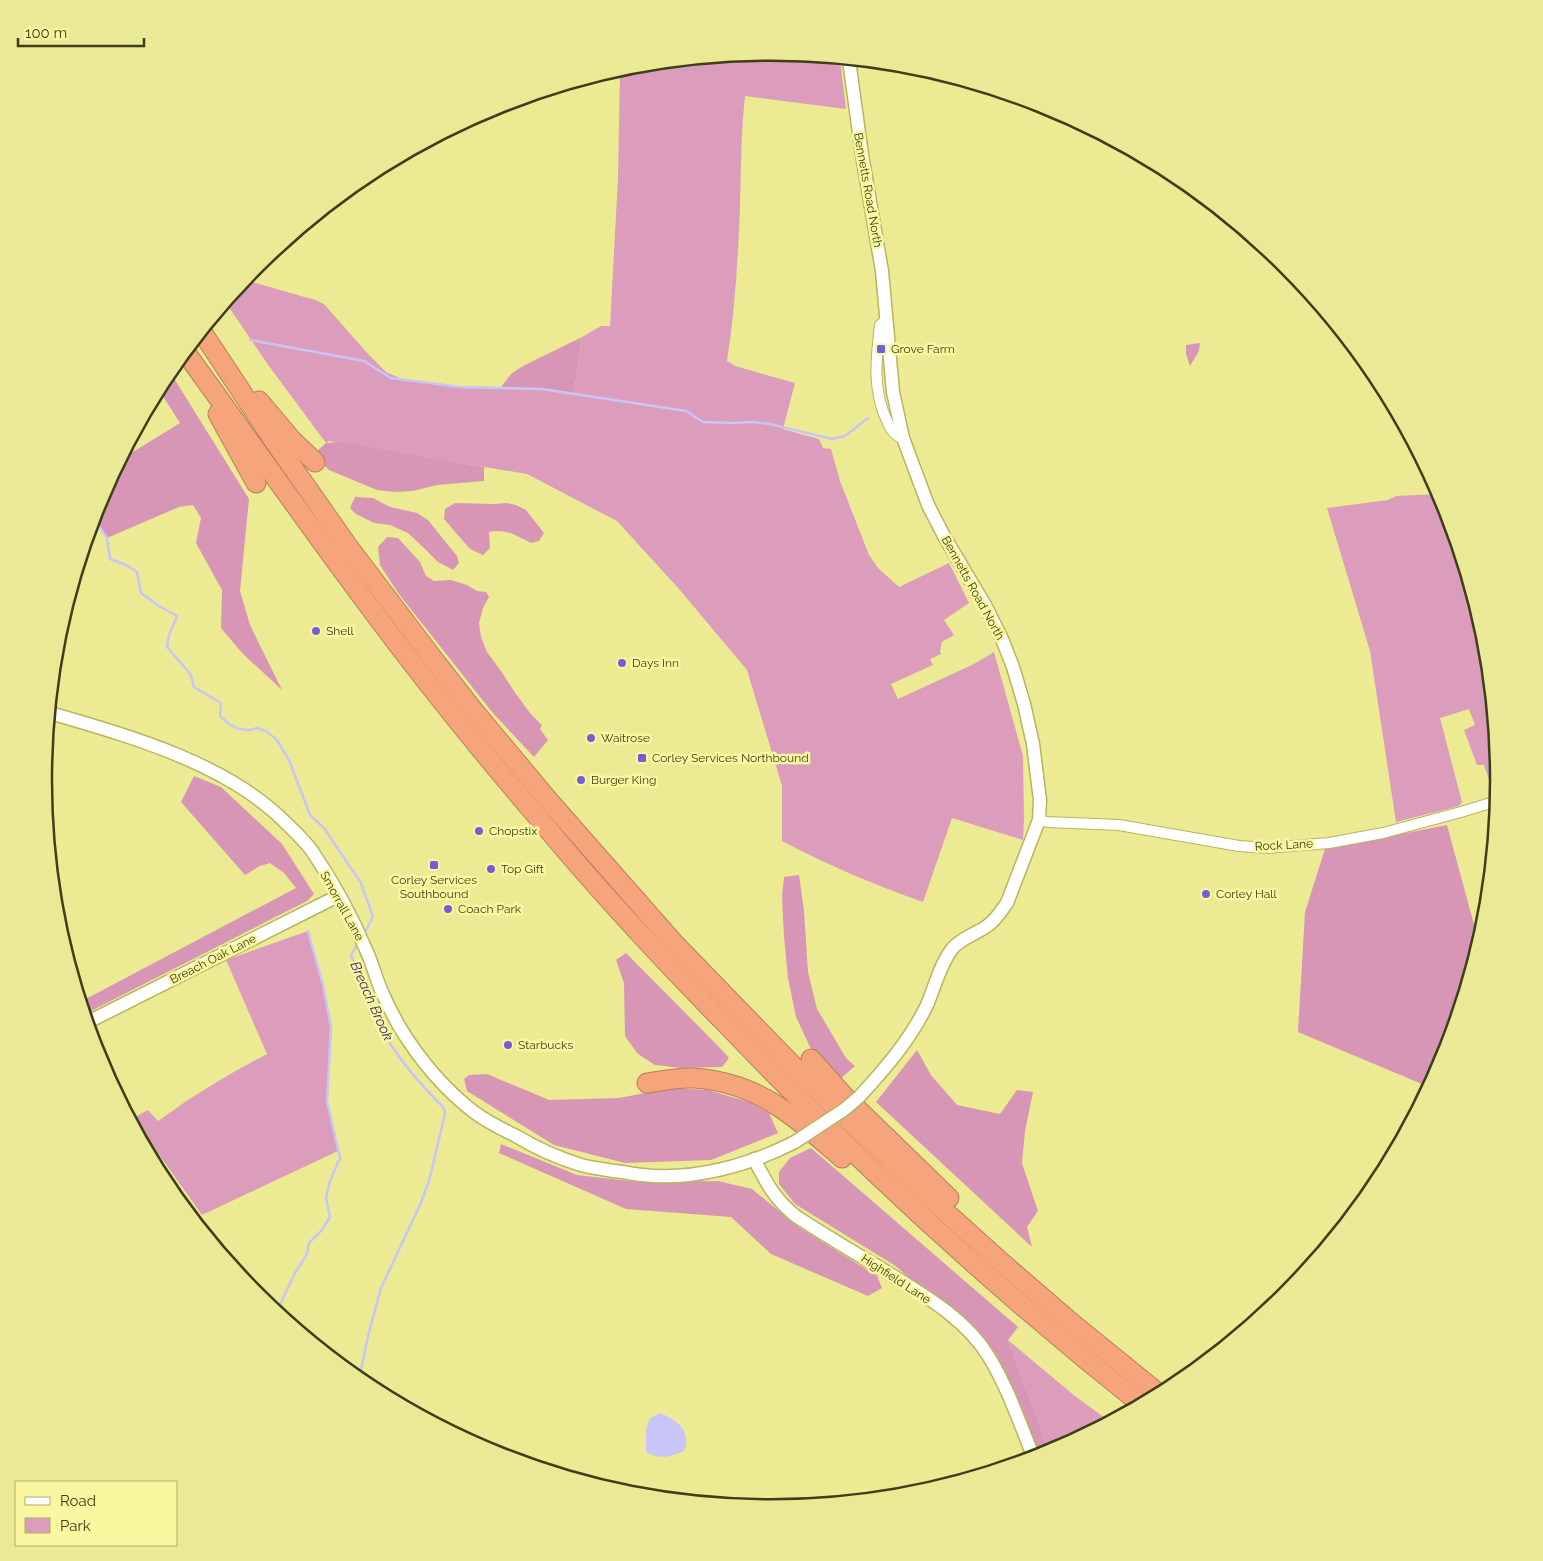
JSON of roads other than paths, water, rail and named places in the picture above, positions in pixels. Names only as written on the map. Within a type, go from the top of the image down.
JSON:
[{"type":"highway","points":[[206,337],[292,440],[315,462]]},
{"type":"highway","points":[[205,338],[336,530],[431,656],[473,710],[549,801],[673,942],[802,1075],[908,1178],[1030,1288],[1154,1388]]},
{"type":"highway","points":[[189,359],[410,661],[536,815],[605,895],[678,975],[793,1094],[897,1194],[994,1282]]},
{"type":"highway","points":[[189,360],[256,482]]},
{"type":"highway","points":[[811,1059],[846,1097],[932,1182],[1155,1388]]},
{"type":"highway","points":[[646,1083],[691,1078],[731,1083],[771,1101],[795,1117],[906,1214],[994,1282],[1136,1400]]},
{"type":"street","name":"Bennetts Road North","points":[[754,1159],[776,1152],[846,1109],[884,1070],[901,1049],[927,1004],[946,959],[953,948],[987,926],[1001,912],[1007,902],[1038,820],[1040,800],[1034,751],[1024,704],[1013,667],[993,620],[928,505],[903,438],[893,392],[882,271],[862,155],[850,66]]},
{"type":"street","name":"Smorrall Lane","points":[[56,715],[105,729],[166,751],[230,780],[265,804],[285,822],[311,850],[338,896],[364,945],[382,993],[400,1026],[425,1064],[443,1084],[471,1109],[521,1140],[538,1148],[582,1165],[644,1176],[674,1176],[701,1173],[730,1167],[754,1159]]},
{"type":"street","name":"Rock Lane","points":[[1038,820],[1119,825],[1230,844],[1268,848],[1329,842],[1382,833],[1490,803]]},
{"type":"street","name":"Breach Oak Lane","points":[[94,1019],[338,896]]},
{"type":"street","name":"Highfield Lane","points":[[754,1159],[772,1192],[785,1208],[906,1284],[956,1319],[974,1337],[989,1357],[1007,1392],[1031,1451]]},
{"type":"water","points":[[660,1413],[672,1419],[681,1427],[686,1438],[684,1451],[665,1457],[646,1452],[646,1429],[650,1418]]},
{"type":"waterway","points":[[250,340],[364,361],[391,378],[460,387],[542,389],[686,411],[703,422],[770,424],[832,439],[845,436],[868,418]]},
{"type":"waterway","name":"Breach Brook","points":[[99,527],[107,538],[110,559],[126,565],[137,572],[141,593],[177,616],[169,635],[167,647],[191,675],[194,687],[221,703],[220,716],[230,725],[239,729],[250,730],[257,728],[266,731],[277,740],[289,760],[310,815],[324,828],[361,883],[373,917],[364,934]]},
{"type":"waterway","points":[[280,1305],[295,1273],[307,1254],[309,1243],[322,1230],[330,1217],[326,1198],[330,1181],[340,1158],[327,1101],[331,1027],[323,985],[308,931]]},
{"type":"waterway","name":"Breach Brook","points":[[358,943],[351,955],[382,1030],[407,1067],[444,1108],[445,1114],[429,1181],[420,1205],[381,1288],[361,1370]]},
{"type":"place","name":"Grove Farm","points":[[881,349]]},
{"type":"place","name":"Shell","points":[[316,631]]},
{"type":"place","name":"Days Inn","points":[[622,663]]},
{"type":"place","name":"Waitrose","points":[[591,738]]},
{"type":"place","name":"Corley Services Northbound","points":[[642,758]]},
{"type":"place","name":"Burger King","points":[[581,780]]},
{"type":"place","name":"Chopstix","points":[[479,831]]},
{"type":"place","name":"Corley Services Southbound","points":[[434,865]]},
{"type":"place","name":"Top Gift","points":[[491,869]]},
{"type":"place","name":"Corley Hall","points":[[1206,894]]},
{"type":"place","name":"Coach Park","points":[[448,909]]},
{"type":"place","name":"Starbucks","points":[[508,1045]]}]
